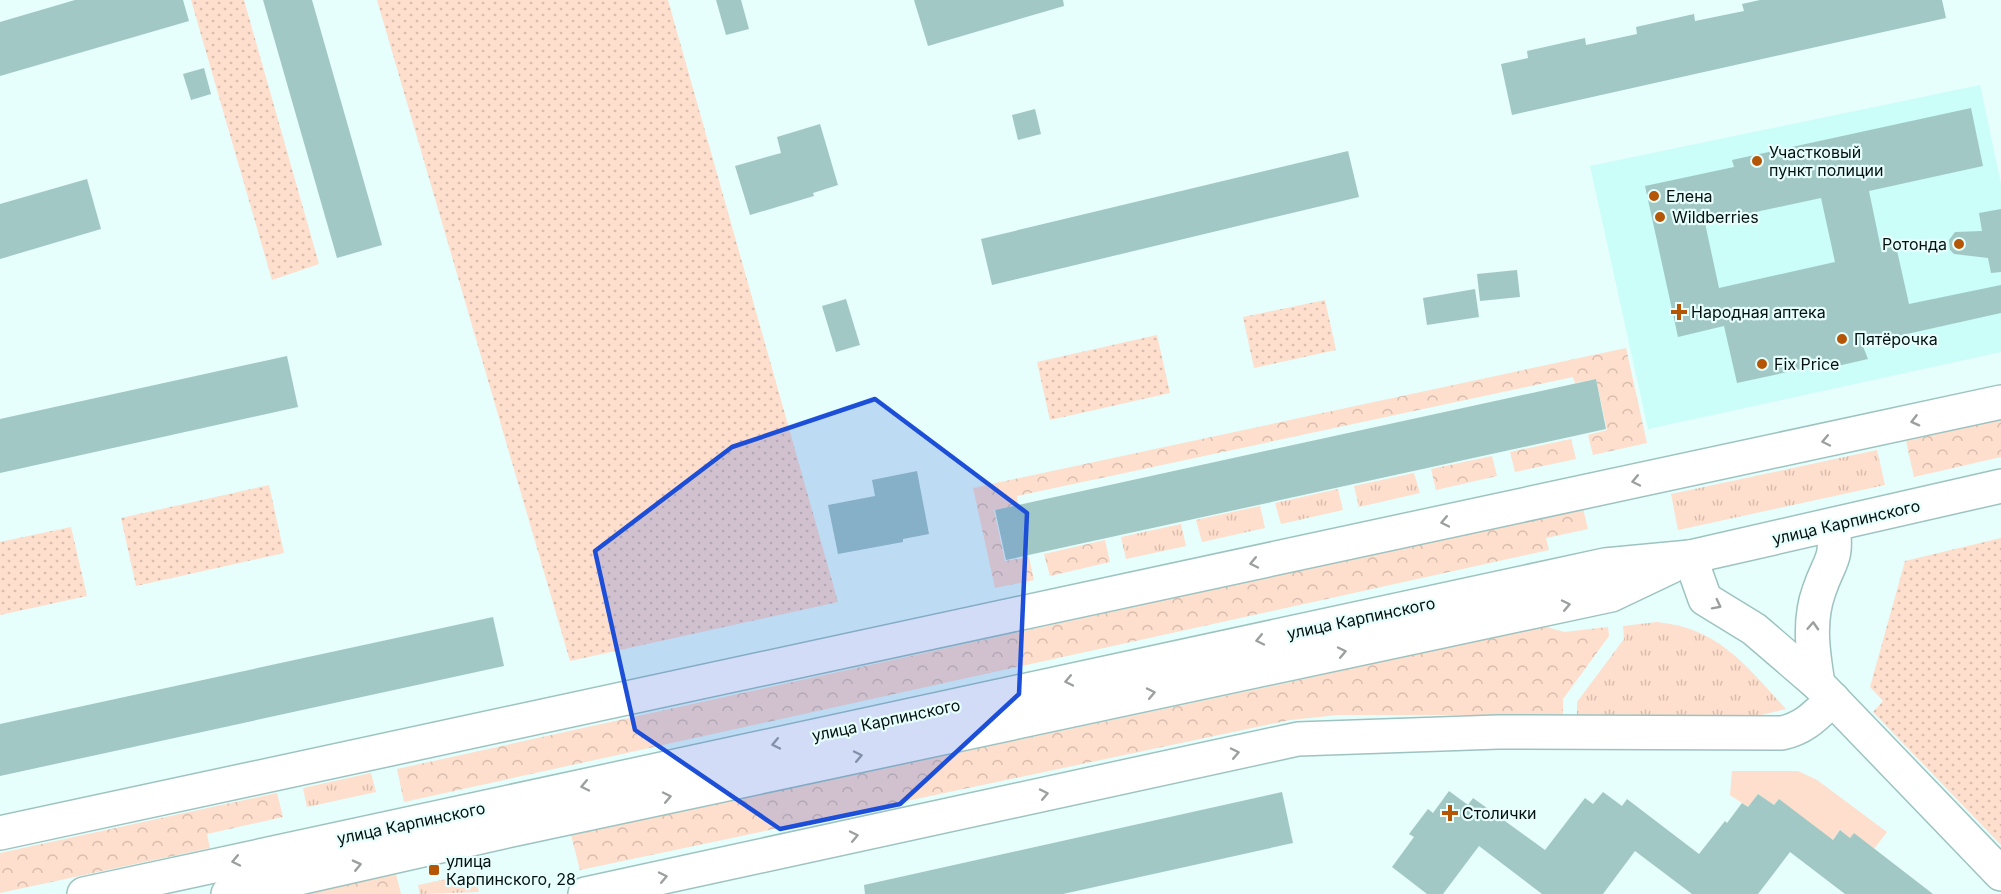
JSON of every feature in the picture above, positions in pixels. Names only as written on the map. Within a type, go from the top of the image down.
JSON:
[{"type":"street","points":[[0,833],[2001,402]]},
{"type":"street","name":"улица Карпинского","points":[[84,894],[1605,565],[1690,557],[2001,486]]},
{"type":"street","points":[[585,894],[1298,739],[1498,732],[1782,732],[1798,729],[1810,721],[1826,691],[1813,651],[1813,622],[1818,591],[1836,548],[1833,525]]},
{"type":"street","points":[[1690,557],[1705,599],[1754,628],[1826,691],[2001,874]]},
{"type":"street","name":"улица Карпинского","points":[[228,894],[519,829],[1611,595],[1690,557]]},
{"type":"highlighted area","points":[[875,399],[1027,513],[1019,694],[900,804],[780,829],[635,730],[595,551],[732,447]]},
{"type":"shaded area","points":[[1980,85],[2001,184],[2001,352],[1648,429],[1590,166]]},
{"type":"green space","points":[[191,0],[244,0],[319,264],[272,280]]},
{"type":"green space","points":[[377,0],[668,0],[838,602],[570,661]]},
{"type":"green space","points":[[1325,300],[1336,350],[1254,368],[1243,317]]},
{"type":"green space","points":[[1157,335],[1170,393],[1050,420],[1037,362]]},
{"type":"green space","points":[[1626,348],[1647,443],[1593,455],[1588,435],[1607,430],[1596,379],[1575,383],[1573,377],[1017,496],[1018,505],[994,510],[1005,561],[1029,557],[1034,580],[995,588],[973,488]]},
{"type":"green space","points":[[2001,419],[2001,457],[1914,477],[1906,441]]},
{"type":"green space","points":[[1571,439],[1576,459],[1515,472],[1510,452]]},
{"type":"green space","points":[[1877,450],[1885,485],[1678,530],[1671,494]]},
{"type":"green space","points":[[1492,456],[1497,476],[1436,490],[1431,469]]},
{"type":"green space","points":[[1414,473],[1420,493],[1359,507],[1354,486]]},
{"type":"green space","points":[[269,485],[284,553],[136,586],[121,518]]},
{"type":"green space","points":[[1338,489],[1343,510],[1281,524],[1275,503]]},
{"type":"green space","points":[[1260,506],[1265,528],[1202,542],[1196,520]]},
{"type":"green space","points":[[1583,508],[1588,529],[1546,538],[1549,550],[404,802],[397,769]]},
{"type":"green space","points":[[1181,524],[1186,546],[1126,559],[1121,537]]},
{"type":"green space","points":[[71,527],[87,596],[0,615],[0,542]]},
{"type":"green space","points":[[2001,538],[2001,845],[1873,712],[1883,701],[1870,687],[1905,561]]},
{"type":"green space","points":[[1105,540],[1110,562],[1050,576],[1044,554]]},
{"type":"green space","points":[[1657,622],[1698,632],[1715,641],[1744,664],[1786,709],[1761,715],[1577,715],[1577,702],[1624,639],[1623,626]]},
{"type":"green space","points":[[1541,625],[1564,632],[1608,627],[1609,636],[1563,699],[1563,715],[1338,715],[1290,720],[580,870],[571,835],[1282,684]]},
{"type":"green space","points":[[1732,771],[1798,771],[1817,780],[1887,832],[1874,849],[1854,833],[1850,838],[1840,830],[1827,847],[1779,799],[1774,805],[1758,794],[1748,807],[1730,795]]},
{"type":"green space","points":[[371,773],[376,792],[307,807],[303,788]]},
{"type":"green space","points":[[277,793],[283,817],[207,834],[210,848],[0,893],[0,853]]},
{"type":"green space","points":[[475,873],[479,892],[420,894],[418,885]]},
{"type":"green space","points":[[396,874],[401,894],[304,894]]},
{"type":"building","points":[[75,0],[183,0],[189,21],[0,76],[0,22]]},
{"type":"building","points":[[263,0],[312,0],[382,245],[337,258]]},
{"type":"building","points":[[716,0],[741,0],[749,29],[726,35]]},
{"type":"building","points":[[914,0],[1063,0],[1064,6],[928,46]]},
{"type":"building","points":[[1760,0],[1942,0],[1946,18],[1512,115],[1501,64],[1528,58],[1527,51],[1585,38],[1586,45],[1637,34],[1636,27],[1694,14],[1695,21],[1744,11],[1742,4]]},
{"type":"building","points":[[204,68],[211,94],[191,100],[183,74]]},
{"type":"building","points":[[1971,108],[1983,166],[1869,191],[1881,249],[1896,246],[1909,304],[2001,285],[2001,313],[1862,344],[1868,359],[1829,368],[1829,363],[1737,383],[1724,326],[1678,337],[1645,186],[1734,167],[1732,160]],"holes":[[[1821,198],[1835,262],[1719,288],[1705,223]]]},
{"type":"building","points":[[1035,109],[1041,134],[1018,140],[1012,115]]},
{"type":"building","points":[[820,124],[838,185],[813,193],[814,196],[750,215],[735,166],[781,153],[777,137]]},
{"type":"building","points":[[1348,151],[1359,197],[992,285],[981,239]]},
{"type":"building","points":[[87,179],[101,229],[0,259],[0,204]]},
{"type":"building","points":[[2001,209],[2001,272],[1991,273],[1988,258],[1954,254],[1950,250],[1949,240],[1955,232],[1982,231],[1979,213]]},
{"type":"building","points":[[1517,270],[1520,297],[1480,301],[1477,274]]},
{"type":"building","points":[[1475,289],[1479,317],[1427,325],[1423,298]]},
{"type":"building","points":[[846,299],[860,345],[836,352],[822,306]]},
{"type":"building","points":[[287,356],[298,407],[0,473],[0,419]]},
{"type":"building","points":[[1596,379],[1606,429],[1006,560],[995,510]]},
{"type":"building","points":[[917,471],[929,534],[903,539],[903,542],[838,554],[828,505],[875,496],[872,480]]},
{"type":"building","points":[[493,617],[504,666],[0,776],[0,724]]},
{"type":"building","points":[[1449,791],[1468,805],[1473,798],[1545,850],[1585,798],[1593,804],[1603,792],[1622,806],[1627,799],[1699,854],[1742,803],[1748,807],[1758,794],[1774,805],[1779,799],[1833,840],[1840,830],[1850,838],[1854,833],[1933,894],[1845,894],[1790,852],[1758,894],[1692,894],[1635,851],[1603,894],[1542,894],[1479,846],[1443,894],[1427,894],[1392,867],[1414,837],[1409,834],[1428,809],[1433,813]]},
{"type":"building","points":[[1282,792],[1293,843],[1063,894],[865,894],[864,885]]},
{"type":"place","name":"Участковый пункт полиции","points":[[1757,161]]},
{"type":"place","name":"Елена","points":[[1654,196]]},
{"type":"place","name":"Wildberries","points":[[1660,217]]},
{"type":"place","name":"Ротонда","points":[[1959,244]]},
{"type":"place","name":"Народная аптека","points":[[1679,312]]},
{"type":"place","name":"Пятёрочка","points":[[1842,339]]},
{"type":"place","name":"Fix Price","points":[[1762,364]]},
{"type":"place","name":"Столички","points":[[1450,813]]},
{"type":"place","name":"улица Карпинского, 28","points":[[434,870]]}]
